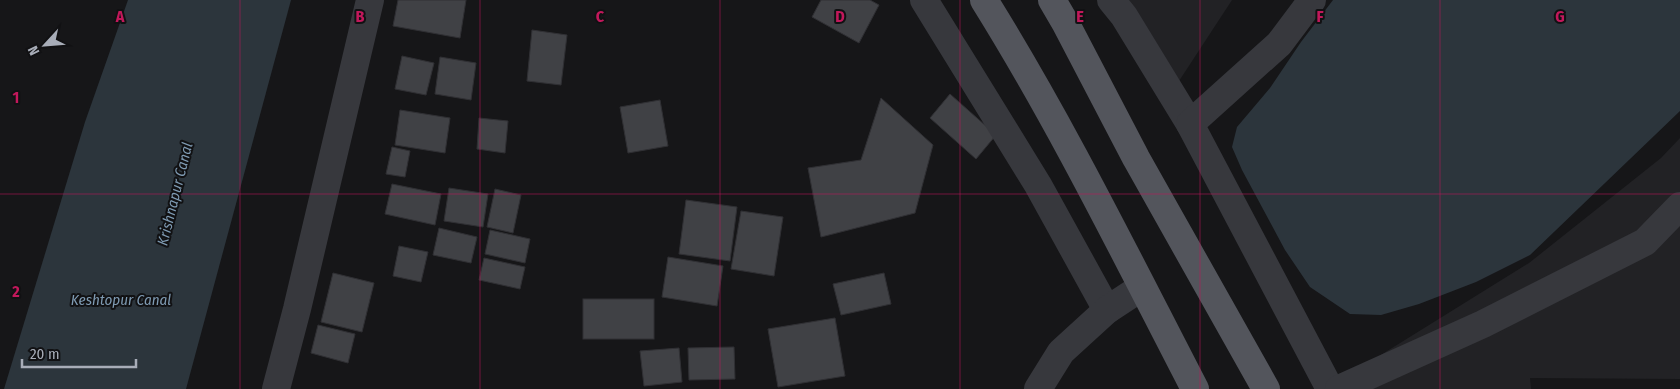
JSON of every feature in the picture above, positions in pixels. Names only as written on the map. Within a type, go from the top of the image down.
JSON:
[{"type":"main road","points":[[984,0],[1020,58],[1108,221],[1195,389]]},
{"type":"main road","points":[[1052,0],[1136,158],[1266,389]]},
{"type":"street","points":[[276,389],[298,309],[370,0]]},
{"type":"street","points":[[924,0],[1038,186],[1107,310]]},
{"type":"street","points":[[1111,0],[1124,16],[1190,124],[1330,389]]},
{"type":"street","points":[[1190,124],[1279,44],[1312,0]]},
{"type":"street","points":[[1339,389],[1483,324],[1645,242],[1680,206]]},
{"type":"street","points":[[1038,389],[1061,352],[1107,310],[1142,287]]},
{"type":"shaded area","points":[[1128,0],[1232,0],[1179,81]]},
{"type":"shaded area","points":[[1680,138],[1680,379],[1530,378],[1531,389],[1363,389],[1355,371],[1529,263],[1661,158]]},
{"type":"water","name":"Keshtopur Canal","points":[[128,0],[291,0],[186,389],[4,389],[85,122]]},
{"type":"water","points":[[1333,0],[1680,0],[1680,111],[1530,255],[1476,282],[1419,304],[1381,315],[1350,314],[1310,287],[1285,250],[1242,170],[1232,147],[1237,127],[1270,88],[1301,42]]},
{"type":"building","points":[[398,0],[466,0],[460,38],[393,26]]},
{"type":"building","points":[[821,0],[870,0],[879,5],[859,43],[812,17]]},
{"type":"building","points":[[532,30],[567,35],[561,85],[527,81]]},
{"type":"building","points":[[402,56],[434,63],[426,95],[395,89]]},
{"type":"building","points":[[440,57],[476,63],[471,100],[435,94]]},
{"type":"building","points":[[950,94],[996,135],[976,159],[930,118]]},
{"type":"building","points":[[881,98],[933,145],[915,213],[821,237],[808,168],[861,160]]},
{"type":"building","points":[[660,100],[668,146],[628,153],[620,107]]},
{"type":"building","points":[[400,110],[450,118],[445,153],[395,145]]},
{"type":"building","points":[[479,118],[508,121],[505,153],[477,149]]},
{"type":"building","points":[[392,147],[410,151],[405,177],[386,174]]},
{"type":"building","points":[[392,184],[441,194],[435,225],[385,214]]},
{"type":"building","points":[[449,188],[488,194],[483,227],[444,221]]},
{"type":"building","points":[[495,189],[521,195],[513,233],[487,227]]},
{"type":"building","points":[[686,200],[737,207],[730,261],[679,254]]},
{"type":"building","points":[[741,211],[783,217],[774,276],[731,269]]},
{"type":"building","points":[[439,228],[477,237],[471,263],[433,255]]},
{"type":"building","points":[[490,230],[530,239],[525,263],[485,254]]},
{"type":"building","points":[[399,246],[428,252],[421,282],[393,276]]},
{"type":"building","points":[[668,257],[723,266],[717,306],[662,297]]},
{"type":"building","points":[[484,258],[525,267],[520,289],[479,280]]},
{"type":"building","points":[[333,273],[374,283],[362,332],[321,322]]},
{"type":"building","points":[[884,273],[891,304],[841,315],[833,284]]},
{"type":"building","points":[[583,299],[654,299],[654,339],[583,339]]},
{"type":"building","points":[[835,318],[845,376],[778,387],[768,329]]},
{"type":"building","points":[[318,325],[355,334],[348,363],[311,353]]},
{"type":"building","points":[[734,347],[735,379],[689,380],[688,348]]},
{"type":"building","points":[[679,348],[682,382],[644,386],[640,351]]},
{"type":"water label","name":"Krishnapur Canal","points":[[175,194]]}]
